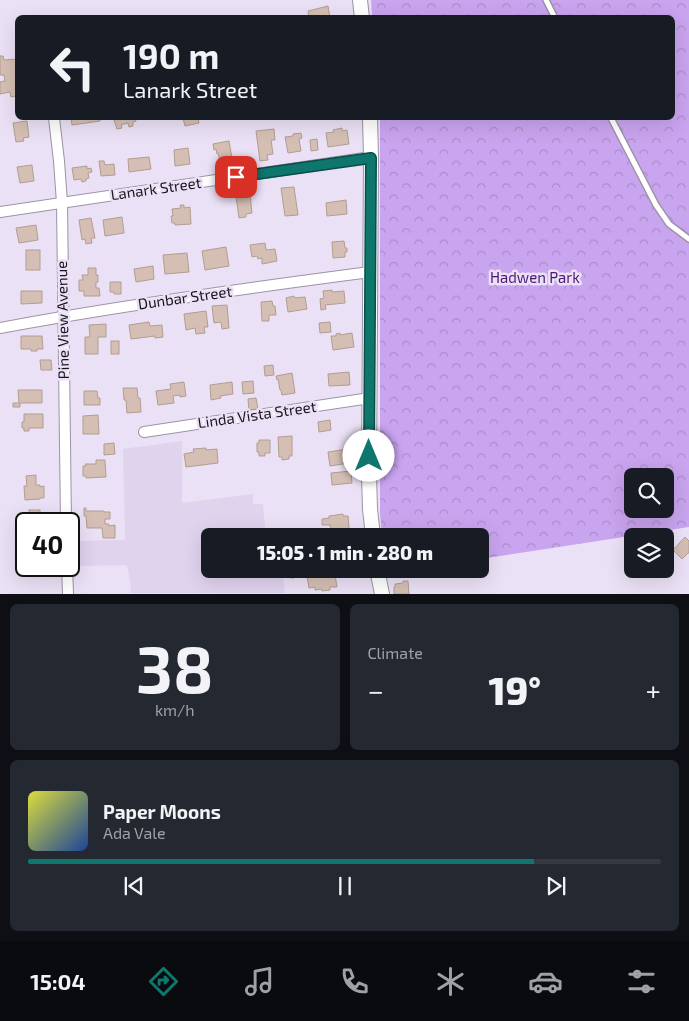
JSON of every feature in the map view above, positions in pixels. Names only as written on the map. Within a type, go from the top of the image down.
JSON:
[{"type":"street","points":[[360,0],[362,15]]},
{"type":"street","name":"Pine View Avenue","points":[[54,120],[62,203],[66,512]]},
{"type":"street","points":[[370,120],[370,509],[372,528]]},
{"type":"street","name":"Lanark Street","points":[[0,212],[371,158]]},
{"type":"street","name":"Dunbar Street","points":[[0,328],[63,316],[370,272]]},
{"type":"street","name":"Linda Vista Street","points":[[144,432],[370,398]]},
{"type":"street","points":[[68,577],[68,594]]},
{"type":"street","points":[[379,578],[382,594]]},
{"type":"lane","points":[[546,0],[554,15]]},
{"type":"lane","points":[[612,120],[656,205],[669,224],[689,239]]},
{"type":"shaded area","points":[[182,441],[182,503],[253,494],[253,504],[263,504],[265,528],[201,528],[201,578],[283,578],[285,593],[130,593],[131,587],[127,565],[80,566],[80,541],[125,540],[123,449]]},
{"type":"green space","name":"Hadwen Park","points":[[371,0],[689,0],[689,527],[674,529],[624,528],[624,537],[489,558],[489,528],[381,528],[380,120],[675,120],[675,15],[372,15]]},
{"type":"building","points":[[328,6],[330,15],[309,15],[308,11]]},
{"type":"building","points":[[0,56],[3,56],[4,60],[15,59],[15,96],[11,97],[10,92],[0,94],[0,82],[5,81],[4,75],[0,75]]},
{"type":"building","points":[[71,120],[100,120],[100,121],[72,125]]},
{"type":"building","points":[[114,120],[136,120],[133,122],[133,126],[129,127],[128,123],[121,125],[122,128],[117,129]]},
{"type":"building","points":[[184,120],[198,120],[199,123],[185,126]]},
{"type":"building","points":[[27,121],[29,137],[23,138],[24,141],[16,142],[13,123]]},
{"type":"building","points":[[342,128],[342,131],[347,130],[349,144],[328,147],[326,133]]},
{"type":"building","points":[[274,129],[275,140],[271,140],[273,154],[267,155],[268,160],[260,161],[256,131]]},
{"type":"building","points":[[301,133],[302,138],[299,139],[301,151],[288,153],[285,137]]},
{"type":"building","points":[[317,139],[318,150],[311,151],[310,140]]},
{"type":"building","points":[[229,141],[232,158],[226,159],[227,164],[223,164],[216,149],[214,150],[213,144]]},
{"type":"building","points":[[188,148],[190,164],[175,166],[174,150]]},
{"type":"building","points":[[149,157],[151,169],[129,172],[128,159]]},
{"type":"building","points":[[99,161],[104,161],[105,165],[114,164],[115,175],[101,176]]},
{"type":"building","points":[[32,165],[34,181],[20,183],[17,167]]},
{"type":"building","points":[[87,166],[87,169],[91,168],[92,172],[88,173],[89,178],[82,182],[81,179],[74,180],[72,168]]},
{"type":"building","points":[[294,187],[298,215],[285,216],[281,188]]},
{"type":"building","points":[[250,194],[252,213],[246,214],[246,217],[239,218],[236,196]]},
{"type":"building","points":[[346,200],[347,214],[327,216],[326,203]]},
{"type":"building","points":[[180,205],[184,205],[184,208],[190,207],[191,224],[175,225],[175,223],[172,223],[172,209],[181,208]]},
{"type":"building","points":[[122,217],[124,233],[105,236],[103,220]]},
{"type":"building","points":[[91,218],[95,238],[91,238],[92,243],[86,244],[85,239],[82,240],[79,220]]},
{"type":"building","points":[[36,225],[38,240],[19,243],[16,228]]},
{"type":"building","points":[[344,241],[345,248],[347,248],[345,257],[333,258],[332,242]]},
{"type":"building","points":[[265,243],[266,250],[275,249],[277,261],[262,264],[262,258],[252,257],[250,245]]},
{"type":"building","points":[[226,247],[229,266],[205,270],[202,251]]},
{"type":"building","points":[[26,250],[40,250],[40,270],[26,270]]},
{"type":"building","points":[[187,253],[189,272],[165,274],[163,255]]},
{"type":"building","points":[[153,266],[154,279],[136,282],[134,269]]},
{"type":"building","points":[[88,268],[96,268],[98,282],[96,282],[96,288],[99,288],[100,296],[84,296],[84,291],[79,291],[79,280],[83,280],[82,275],[88,275]]},
{"type":"building","points":[[110,282],[121,282],[121,294],[110,292]]},
{"type":"building","points":[[332,290],[332,292],[344,291],[345,303],[325,305],[326,309],[321,310],[320,299],[324,298],[323,291]]},
{"type":"building","points":[[21,291],[42,291],[42,303],[21,304]]},
{"type":"building","points":[[294,296],[295,298],[305,297],[307,309],[288,312],[286,298]]},
{"type":"building","points":[[272,301],[273,306],[275,306],[276,315],[269,315],[269,321],[262,321],[261,302]]},
{"type":"building","points":[[227,305],[229,328],[222,329],[221,322],[214,323],[212,306]]},
{"type":"building","points":[[206,311],[208,327],[204,327],[205,333],[196,334],[195,328],[186,330],[184,314]]},
{"type":"building","points":[[149,322],[150,326],[162,325],[163,337],[131,339],[129,325]]},
{"type":"building","points":[[330,322],[331,332],[320,333],[319,323]]},
{"type":"building","points":[[106,324],[106,337],[98,337],[98,354],[85,354],[85,337],[90,337],[89,325]]},
{"type":"building","points":[[340,333],[340,335],[352,333],[354,347],[333,350],[331,336],[336,336],[336,334]]},
{"type":"building","points":[[21,336],[42,336],[43,349],[31,351],[31,349],[21,349]]},
{"type":"building","points":[[111,341],[119,341],[119,354],[111,354]]},
{"type":"building","points":[[40,360],[51,360],[52,370],[41,370]]},
{"type":"building","points":[[273,365],[274,375],[265,376],[264,366]]},
{"type":"building","points":[[349,372],[350,385],[329,386],[328,374]]},
{"type":"building","points":[[292,373],[295,393],[282,395],[276,376]]},
{"type":"building","points":[[253,381],[254,393],[243,394],[242,382]]},
{"type":"building","points":[[184,382],[186,396],[173,396],[174,403],[158,405],[156,391],[171,389],[170,384]]},
{"type":"building","points":[[232,382],[233,394],[211,400],[210,385]]},
{"type":"building","points":[[123,388],[137,388],[141,412],[127,413]]},
{"type":"building","points":[[18,390],[42,390],[42,403],[20,403],[20,407],[13,407],[13,403],[19,403]]},
{"type":"building","points":[[84,391],[97,391],[100,405],[84,405]]},
{"type":"building","points":[[256,398],[258,409],[249,410],[248,399]]},
{"type":"building","points":[[24,414],[43,414],[43,428],[29,428],[29,431],[24,431],[22,422],[24,422]]},
{"type":"building","points":[[98,415],[99,434],[83,434],[83,416]]},
{"type":"building","points":[[330,420],[331,430],[319,432],[318,422]]},
{"type":"building","points":[[292,436],[292,456],[289,456],[289,459],[282,460],[282,457],[279,457],[278,437]]},
{"type":"building","points":[[259,440],[270,440],[270,453],[265,453],[265,456],[259,456],[259,452],[257,452]]},
{"type":"building","points":[[114,443],[115,454],[104,455],[104,444]]},
{"type":"building","points":[[206,448],[206,450],[217,449],[218,463],[186,467],[184,454],[194,452],[193,449]]},
{"type":"building","points":[[348,449],[349,463],[330,466],[328,452]]},
{"type":"building","points":[[96,460],[105,460],[106,477],[86,478],[86,476],[83,476],[83,466],[86,466],[85,464],[96,464]]},
{"type":"building","points":[[351,471],[352,483],[332,485],[331,473]]},
{"type":"building","points":[[36,475],[36,485],[44,486],[44,498],[25,500],[24,486],[27,486],[26,476]]},
{"type":"building","points":[[84,508],[86,508],[86,511],[110,512],[110,519],[105,519],[105,524],[109,524],[109,526],[115,525],[115,538],[103,538],[102,528],[87,528]]},
{"type":"building","points":[[29,510],[40,510],[40,512],[29,512]]},
{"type":"building","points":[[343,514],[343,516],[348,516],[349,528],[330,528],[330,525],[322,525],[322,519],[329,518],[329,516]]},
{"type":"building","points":[[685,537],[689,541],[689,553],[682,559],[674,549]]},
{"type":"building","points":[[307,578],[336,578],[337,587],[330,587],[330,590],[322,591],[322,589],[315,590],[315,587],[309,588]]},
{"type":"building","points":[[403,581],[408,581],[409,594],[394,594],[395,584],[403,583]]},
{"type":"route","points":[[236,177],[371,158],[369,456]]}]
